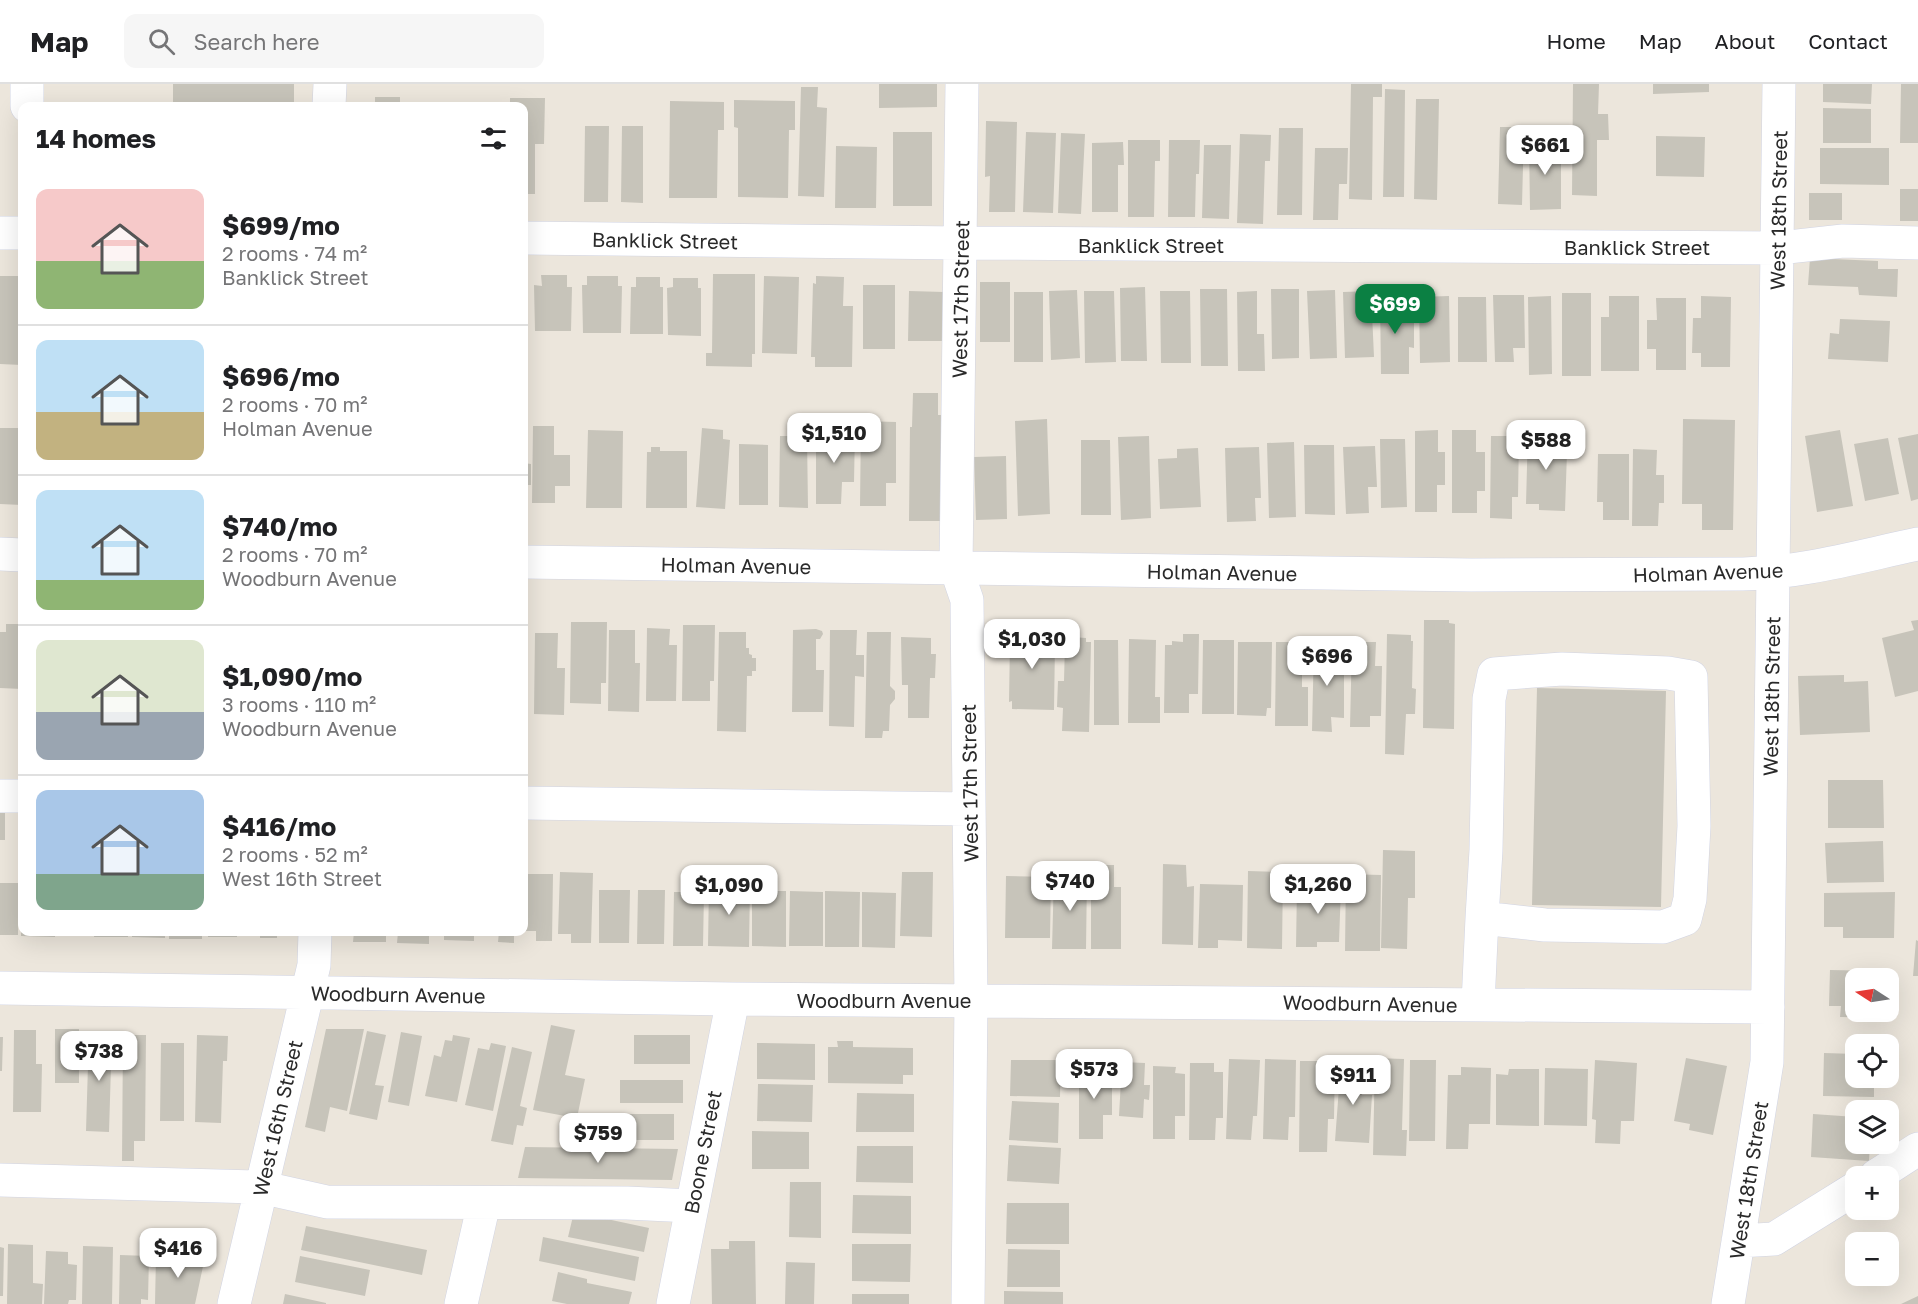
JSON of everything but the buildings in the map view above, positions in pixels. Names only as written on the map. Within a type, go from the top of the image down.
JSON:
[{"type":"street","points":[[27,84],[27,102]]},
{"type":"street","points":[[329,102],[330,84]]},
{"type":"street","name":"West 17th Street","points":[[963,84],[956,568],[967,600],[971,1000],[968,1304]]},
{"type":"street","name":"West 18th Street","points":[[1728,1304],[1767,1062],[1779,84]]},
{"type":"street","points":[[0,233],[18,233]]},
{"type":"street","name":"Banklick Street","points":[[528,238],[1778,248],[1843,242],[1918,243]]},
{"type":"street","name":"Holman Avenue","points":[[528,562],[1471,575],[1773,573],[1918,544]]},
{"type":"street","points":[[0,554],[18,555]]},
{"type":"street","points":[[1478,1004],[1482,918],[1486,850],[1489,699],[1494,674],[1562,669],[1668,673],[1691,677],[1694,826],[1690,899],[1685,919],[1663,927],[1545,926],[1482,918]]},
{"type":"street","points":[[0,796],[18,796]]},
{"type":"street","points":[[528,802],[969,809]]},
{"type":"street","name":"West 16th Street","points":[[234,1304],[314,965],[315,936]]},
{"type":"street","name":"Woodburn Avenue","points":[[0,988],[733,999],[1768,1007]]},
{"type":"street","name":"Boone Street","points":[[673,1304],[733,999]]},
{"type":"street","points":[[1892,1166],[1918,1149]]},
{"type":"street","points":[[0,1180],[260,1187],[327,1202],[627,1203],[691,1206]]},
{"type":"street","points":[[1738,1241],[1774,1239],[1845,1195]]},
{"type":"street","points":[[461,1304],[484,1203]]}]
